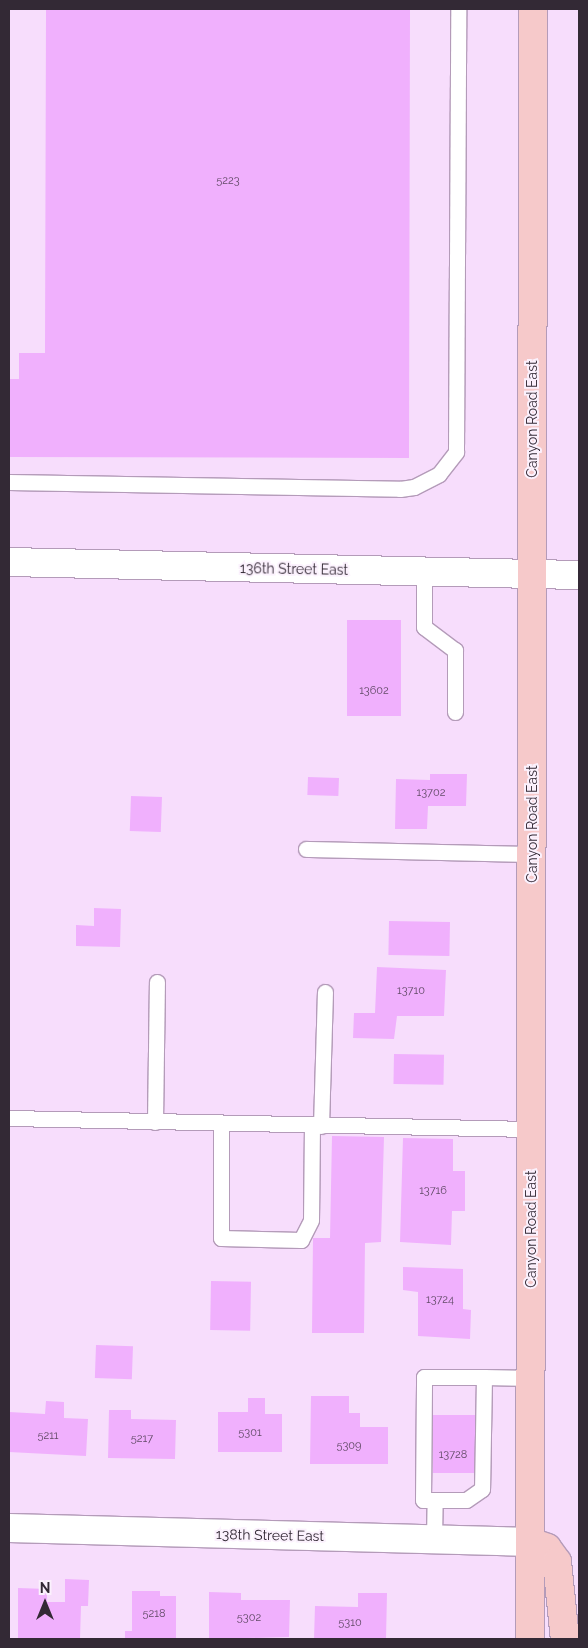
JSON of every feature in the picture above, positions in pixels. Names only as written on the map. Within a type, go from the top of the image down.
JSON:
[{"type":"main road","name":"Canyon Road East","points":[[530,1639],[533,9]]},
{"type":"main road","points":[[530,1542],[547,1548],[557,1562],[565,1639]]},
{"type":"street","name":"136th Street East","points":[[9,562],[424,573],[579,575]]},
{"type":"street","name":"138th Street East","points":[[9,1528],[530,1542]]},
{"type":"lane","points":[[9,482],[400,489],[414,487],[439,474],[456,452],[458,9]]},
{"type":"lane","points":[[424,573],[424,627],[455,650],[455,712]]},
{"type":"lane","points":[[306,848],[532,854]]},
{"type":"lane","points":[[155,1122],[157,982]]},
{"type":"lane","points":[[221,1125],[221,1238],[301,1240],[311,1220],[325,992]]},
{"type":"lane","points":[[9,1118],[221,1125],[531,1129]]},
{"type":"lane","points":[[484,1377],[482,1490],[466,1500],[423,1500],[424,1377],[484,1377],[531,1378]]},
{"type":"lane","points":[[434,1539],[436,1500]]},
{"type":"building","points":[[46,9],[410,9],[409,458],[9,457],[9,379],[19,379],[19,353],[45,353]]},
{"type":"building","points":[[347,620],[401,620],[401,716],[347,716]]},
{"type":"building","points":[[430,774],[467,774],[466,806],[428,806],[427,829],[395,829],[396,779],[430,780]]},
{"type":"building","points":[[308,777],[339,778],[338,796],[307,795]]},
{"type":"building","points":[[131,796],[162,797],[161,832],[130,831]]},
{"type":"building","points":[[94,908],[121,909],[120,947],[76,946],[76,925],[94,926]]},
{"type":"building","points":[[389,921],[450,922],[449,956],[388,955]]},
{"type":"building","points":[[377,967],[446,970],[444,1016],[397,1016],[394,1039],[353,1038],[354,1013],[375,1013]]},
{"type":"building","points":[[394,1054],[444,1055],[443,1085],[393,1084]]},
{"type":"building","points":[[332,1136],[384,1137],[381,1242],[365,1243],[364,1333],[312,1333],[313,1238],[330,1238]]},
{"type":"building","points":[[403,1138],[453,1139],[453,1171],[465,1171],[465,1211],[452,1211],[451,1245],[400,1242]]},
{"type":"building","points":[[403,1267],[463,1269],[463,1309],[471,1310],[470,1339],[418,1336],[418,1292],[403,1290]]},
{"type":"building","points":[[211,1281],[251,1282],[250,1331],[210,1330]]},
{"type":"building","points":[[96,1345],[133,1346],[132,1379],[95,1378]]},
{"type":"building","points":[[311,1396],[349,1396],[349,1413],[360,1413],[360,1427],[388,1427],[388,1464],[310,1464]]},
{"type":"building","points":[[248,1398],[265,1398],[265,1414],[282,1414],[282,1452],[218,1452],[218,1412],[248,1412]]},
{"type":"building","points":[[46,1401],[64,1402],[64,1418],[88,1419],[86,1456],[9,1452],[9,1412],[45,1414]]},
{"type":"building","points":[[109,1410],[131,1410],[131,1419],[176,1420],[175,1459],[108,1458]]},
{"type":"building","points":[[433,1415],[478,1415],[478,1473],[433,1473]]},
{"type":"building","points":[[65,1579],[89,1580],[88,1606],[81,1606],[80,1639],[18,1639],[18,1588],[47,1589],[47,1602],[65,1602]]},
{"type":"building","points":[[132,1591],[160,1591],[160,1596],[176,1596],[176,1639],[125,1639],[125,1631],[132,1631]]},
{"type":"building","points":[[209,1592],[241,1593],[241,1600],[290,1600],[289,1637],[209,1639]]},
{"type":"building","points":[[358,1593],[387,1593],[386,1639],[314,1639],[315,1606],[358,1607]]}]
